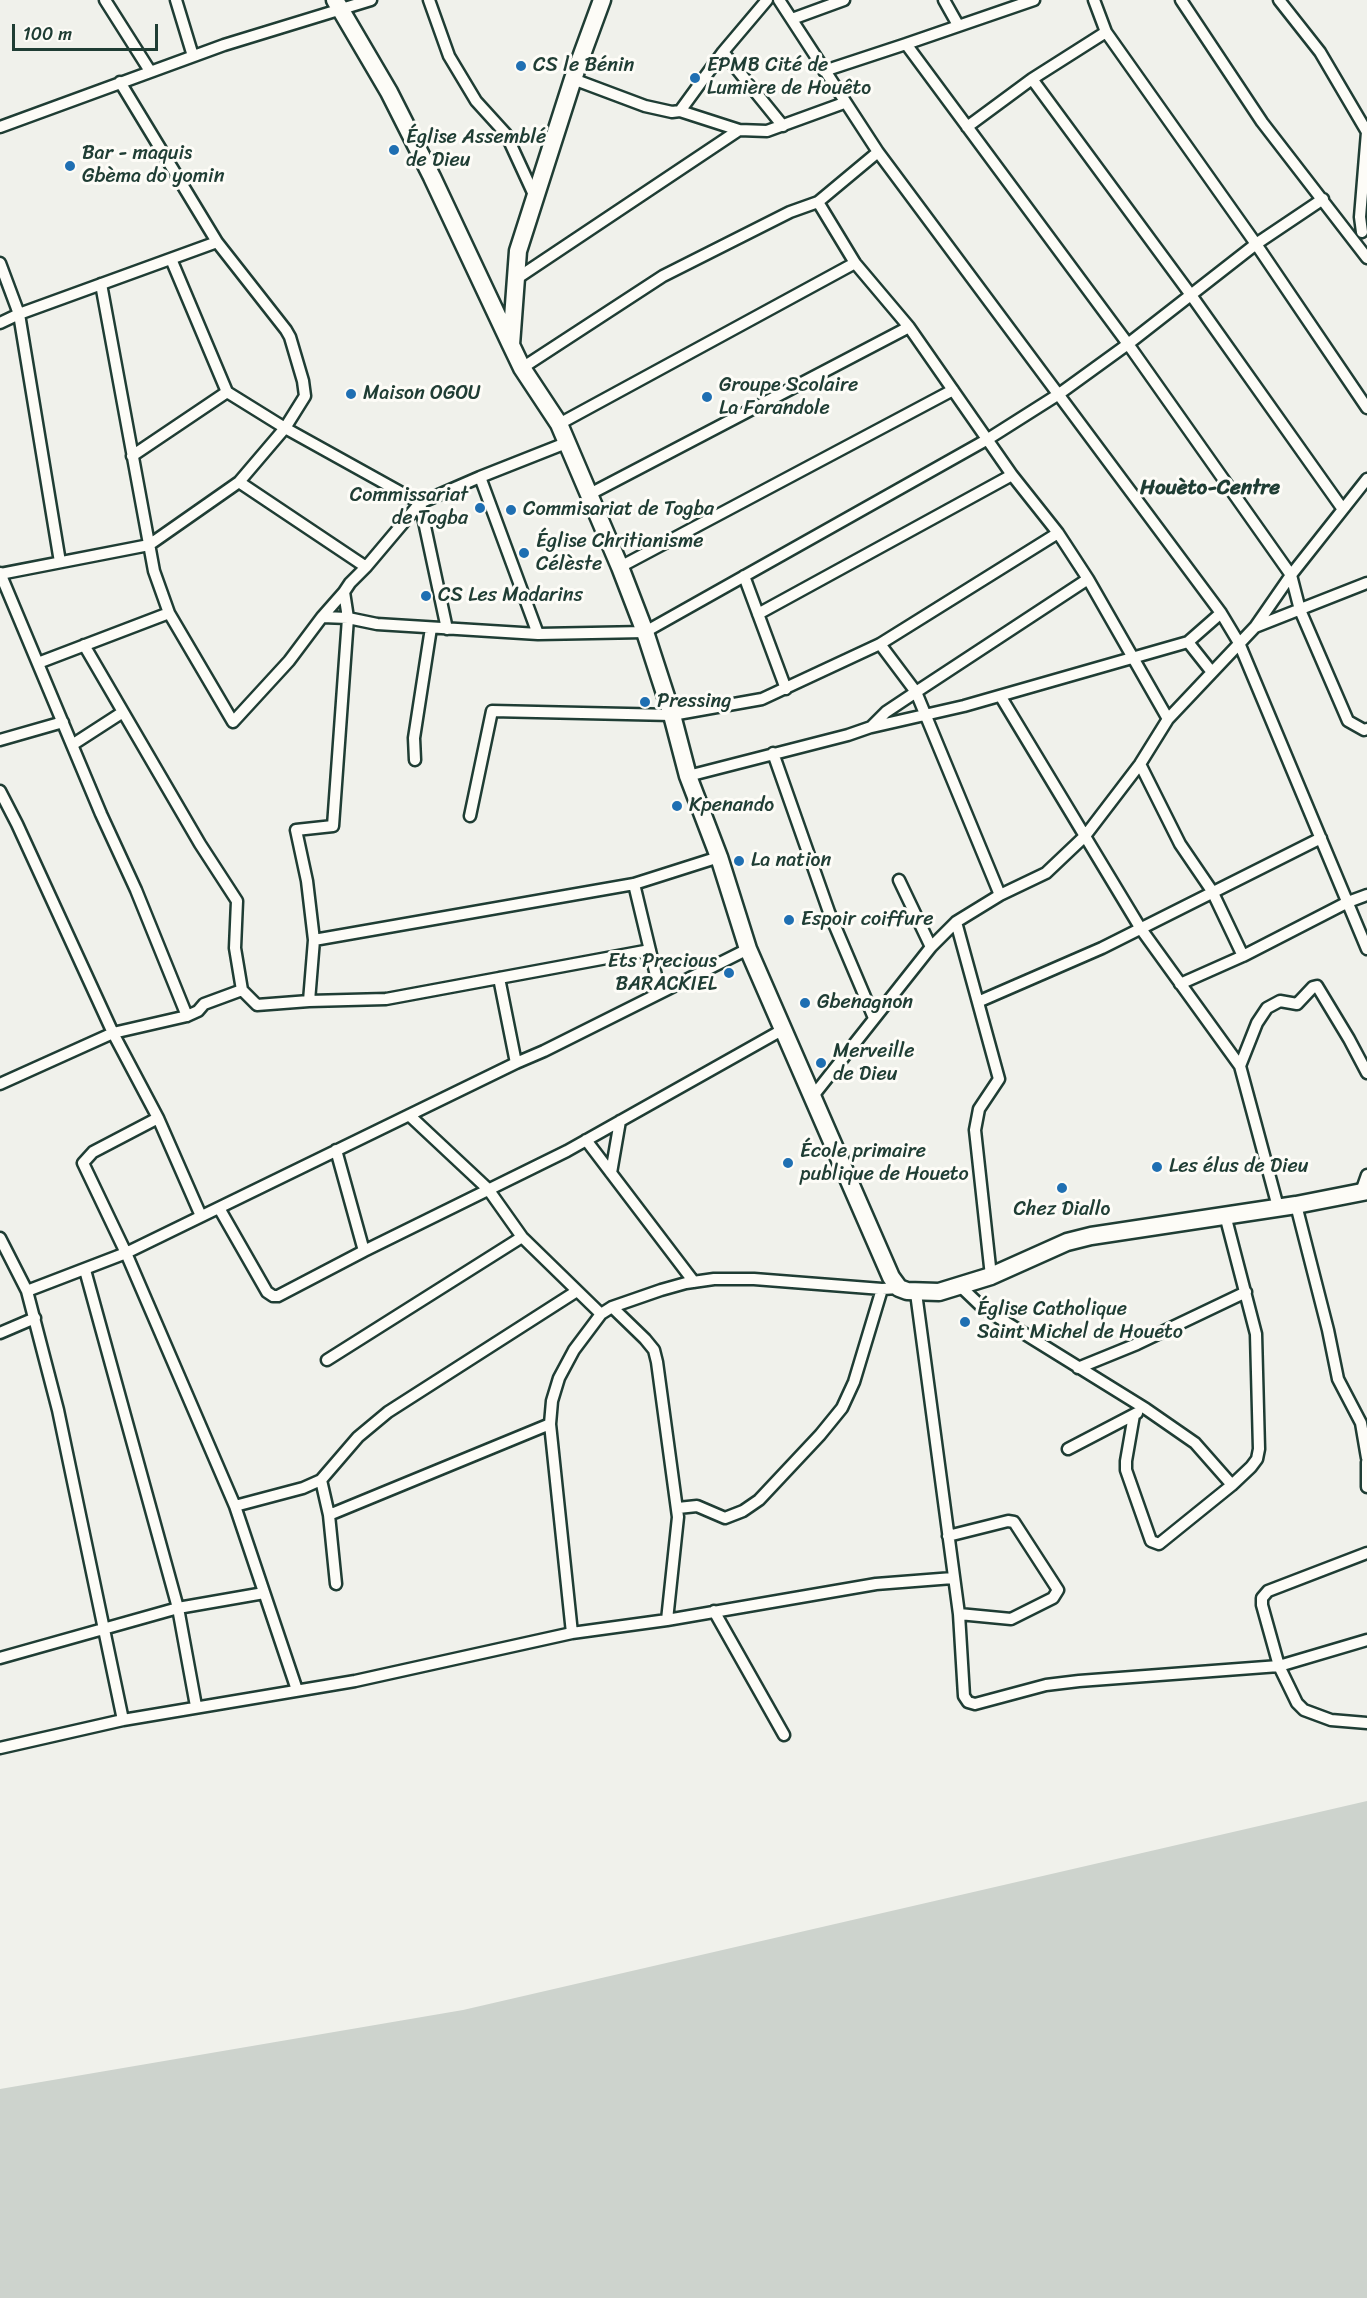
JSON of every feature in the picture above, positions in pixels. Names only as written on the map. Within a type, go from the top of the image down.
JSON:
[{"type":"street","points":[[105,0],[150,71]]},
{"type":"street","points":[[176,0],[193,56]]},
{"type":"street","points":[[0,128],[150,71],[338,5],[371,0]]},
{"type":"street","points":[[429,0],[449,56],[476,101],[506,134],[535,197]]},
{"type":"street","points":[[511,345],[518,251],[573,79],[602,0]]},
{"type":"street","points":[[680,111],[723,52],[767,0]]},
{"type":"street","points":[[778,0],[878,152],[1221,613],[1239,643],[1367,949]]},
{"type":"street","points":[[792,19],[844,0]]},
{"type":"street","points":[[944,0],[958,25]]},
{"type":"street","points":[[824,71],[1031,0]]},
{"type":"street","points":[[1094,0],[1106,32],[1256,244],[1367,408]]},
{"type":"street","points":[[1181,0],[1262,122],[1323,199],[1361,233]]},
{"type":"street","points":[[1279,0],[1320,52],[1367,132],[1360,217],[1367,258]]},
{"type":"street","points":[[338,5],[389,92],[411,135],[522,368],[559,424],[645,632],[672,715],[688,776],[718,857],[748,949],[891,1277],[899,1288]]},
{"type":"street","points":[[967,127],[1032,79],[1106,32]]},
{"type":"street","points":[[906,44],[1128,344],[1291,575],[1300,610],[1348,721],[1364,730],[1367,729]]},
{"type":"street","points":[[723,52],[783,126]]},
{"type":"street","points":[[573,79],[645,106],[672,112],[680,111],[738,130],[767,131],[844,103]]},
{"type":"street","points":[[1032,79],[1191,295],[1342,508]]},
{"type":"street","points":[[120,82],[217,242],[290,337],[305,396],[285,428],[239,482],[149,545],[0,574],[136,890],[187,1016]]},
{"type":"street","points":[[516,279],[738,130]]},
{"type":"street","points":[[522,368],[663,276],[790,212],[818,202],[878,152]]},
{"type":"street","points":[[322,616],[377,624],[538,634],[645,632],[988,439],[1059,394],[1128,344],[1256,244],[1323,199]]},
{"type":"street","points":[[818,202],[855,263],[909,327],[1012,474],[1058,534],[1088,579],[1168,718]]},
{"type":"street","points":[[0,323],[217,242]]},
{"type":"street","points":[[171,259],[227,392],[285,428],[420,503],[447,629]]},
{"type":"street","points":[[0,263],[19,314],[60,562]]},
{"type":"street","points":[[559,424],[855,263]]},
{"type":"street","points":[[100,284],[154,571],[169,613],[233,722],[289,661],[322,616],[420,503],[566,443]]},
{"type":"street","points":[[588,495],[909,327]]},
{"type":"street","points":[[620,567],[953,390]]},
{"type":"street","points":[[132,456],[227,392]]},
{"type":"street","points":[[758,614],[1012,474]]},
{"type":"street","points":[[480,477],[538,634]]},
{"type":"street","points":[[813,1096],[931,946],[956,922],[1046,873],[1085,836],[1140,764],[1168,718],[1255,627],[1291,575],[1367,479]]},
{"type":"street","points":[[239,482],[366,567]]},
{"type":"street","points":[[470,816],[492,711],[672,715],[762,699],[880,644],[1058,534]]},
{"type":"street","points":[[744,576],[786,689]]},
{"type":"street","points":[[871,727],[886,712],[1088,579]]},
{"type":"street","points":[[1255,627],[1367,583]]},
{"type":"street","points":[[309,1001],[314,940],[307,880],[296,830],[333,826],[348,618],[344,592]]},
{"type":"street","points":[[38,663],[169,613]]},
{"type":"street","points":[[688,776],[871,727],[1001,696],[1188,642],[1221,613]]},
{"type":"street","points":[[415,760],[414,738],[431,628]]},
{"type":"street","points":[[1188,642],[1211,672]]},
{"type":"street","points":[[880,644],[916,692],[1000,896]]},
{"type":"street","points":[[84,645],[200,844],[237,901],[235,948],[242,990],[257,1005],[386,999],[650,950]]},
{"type":"street","points":[[1001,696],[1141,929],[1240,1066],[1278,1208]]},
{"type":"street","points":[[72,745],[123,712]]},
{"type":"street","points":[[0,740],[63,722]]},
{"type":"street","points":[[773,753],[829,912],[874,1018]]},
{"type":"street","points":[[1140,764],[1180,844],[1212,891],[1243,956]]},
{"type":"street","points":[[0,791],[18,824],[113,1033],[158,1118],[201,1216]]},
{"type":"street","points":[[980,1001],[1141,929],[1212,891],[1321,838]]},
{"type":"street","points":[[314,940],[634,884],[718,857]]},
{"type":"street","points":[[899,880],[931,946]]},
{"type":"street","points":[[634,884],[660,992]]},
{"type":"street","points":[[1180,984],[1243,956],[1348,902],[1367,895]]},
{"type":"street","points":[[956,922],[980,1001],[999,1078],[979,1109],[975,1130],[991,1276]]},
{"type":"street","points":[[27,1291],[126,1253],[544,1051],[748,949]]},
{"type":"street","points":[[499,978],[516,1063]]},
{"type":"street","points":[[1240,1066],[1257,1023],[1267,1008],[1280,1001],[1297,1004],[1313,987],[1317,986],[1367,1073]]},
{"type":"street","points":[[0,1084],[113,1033],[187,1016],[198,1011],[204,1004],[242,990]]},
{"type":"street","points":[[219,1208],[267,1292],[273,1296],[288,1291],[586,1140],[782,1030]]},
{"type":"street","points":[[409,1115],[488,1189],[522,1237],[601,1314]]},
{"type":"street","points":[[158,1118],[93,1152],[83,1163],[126,1253],[235,1506],[297,1690]]},
{"type":"street","points":[[611,1173],[620,1121]]},
{"type":"street","points":[[586,1140],[694,1282]]},
{"type":"street","points":[[336,1150],[364,1251]]},
{"type":"street","points":[[572,1633],[550,1424],[552,1401],[559,1378],[574,1350],[601,1314],[612,1307],[694,1282],[754,1279],[899,1288],[916,1293],[939,1292],[991,1276],[1067,1242],[1091,1236],[1278,1208],[1364,1191],[1367,1175]]},
{"type":"street","points":[[1296,1205],[1338,1379],[1361,1423],[1367,1460],[1367,1487]]},
{"type":"street","points":[[1134,1415],[1126,1470],[1151,1541],[1159,1544],[1232,1485],[1257,1459],[1259,1395],[1256,1334],[1225,1215]]},
{"type":"street","points":[[327,1360],[522,1237]]},
{"type":"street","points":[[0,1238],[27,1291],[58,1410],[123,1720]]},
{"type":"street","points":[[85,1270],[178,1608],[196,1706]]},
{"type":"street","points":[[960,1286],[983,1308],[1146,1409],[1195,1443],[1232,1485]]},
{"type":"street","points":[[678,1508],[697,1506],[720,1517],[730,1518],[759,1500],[807,1449],[842,1408],[854,1383],[882,1288]]},
{"type":"street","points":[[235,1506],[303,1488],[321,1480],[358,1437],[388,1412],[577,1292]]},
{"type":"street","points":[[1078,1368],[1137,1344],[1246,1292]]},
{"type":"street","points":[[916,1293],[959,1614],[964,1696],[968,1702],[975,1704],[1046,1685],[1079,1681],[1279,1666],[1367,1640]]},
{"type":"street","points":[[612,1307],[645,1339],[654,1350],[657,1362],[678,1508],[667,1620]]},
{"type":"street","points":[[0,1333],[34,1318]]},
{"type":"street","points":[[1068,1449],[1146,1409]]},
{"type":"street","points":[[329,1515],[550,1424]]},
{"type":"street","points":[[321,1480],[329,1515],[336,1584]]},
{"type":"street","points":[[948,1536],[1008,1521],[1014,1522],[1058,1590],[1053,1598],[1011,1618],[959,1614]]},
{"type":"street","points":[[1367,1553],[1268,1591],[1262,1598],[1279,1666],[1297,1703],[1304,1710],[1331,1720],[1367,1723]]},
{"type":"street","points":[[0,1748],[196,1706],[355,1681],[572,1633],[667,1620],[876,1584],[953,1578]]},
{"type":"street","points":[[0,1659],[178,1608],[264,1593]]},
{"type":"street","points":[[714,1611],[784,1735]]},
{"type":"shaded area","points":[[1367,1801],[1367,2298],[0,2298],[0,2089],[463,2010]]},
{"type":"place","name":"CS le Bénin","points":[[521,66]]},
{"type":"place","name":"EPMB Cité de Lumière de Houêto","points":[[695,78]]},
{"type":"place","name":"Église Assemblé de Dieu","points":[[394,150]]},
{"type":"place","name":"Bar - maquis Gbèma do yomin","points":[[70,166]]},
{"type":"place","name":"Maison OGOU","points":[[351,394]]},
{"type":"place","name":"Groupe Scolaire La Farandole","points":[[707,397]]},
{"type":"place","name":"Commissariat de Togba","points":[[480,508]]},
{"type":"place","name":"Commisariat de Togba","points":[[511,510]]},
{"type":"place","name":"Église Chritianisme Célèste","points":[[524,553]]},
{"type":"place","name":"CS Les Madarins","points":[[426,596]]},
{"type":"place","name":"Pressing","points":[[645,702]]},
{"type":"place","name":"Kpenando","points":[[677,806]]},
{"type":"place","name":"La nation","points":[[739,861]]},
{"type":"place","name":"Espoir coiffure","points":[[789,920]]},
{"type":"place","name":"Ets Precious BARACKIEL","points":[[729,973]]},
{"type":"place","name":"Gbenagnon","points":[[805,1003]]},
{"type":"place","name":"Merveille de Dieu","points":[[821,1063]]},
{"type":"place","name":"École primaire publique de Houeto","points":[[788,1163]]},
{"type":"place","name":"Les élus de Dieu","points":[[1157,1167]]},
{"type":"place","name":"Chez Diallo","points":[[1062,1188]]},
{"type":"place","name":"Église Catholique Saint Michel de Houeto","points":[[965,1322]]},
{"type":"district","name":"Houèto-Centre","points":[[1210,489]]}]
